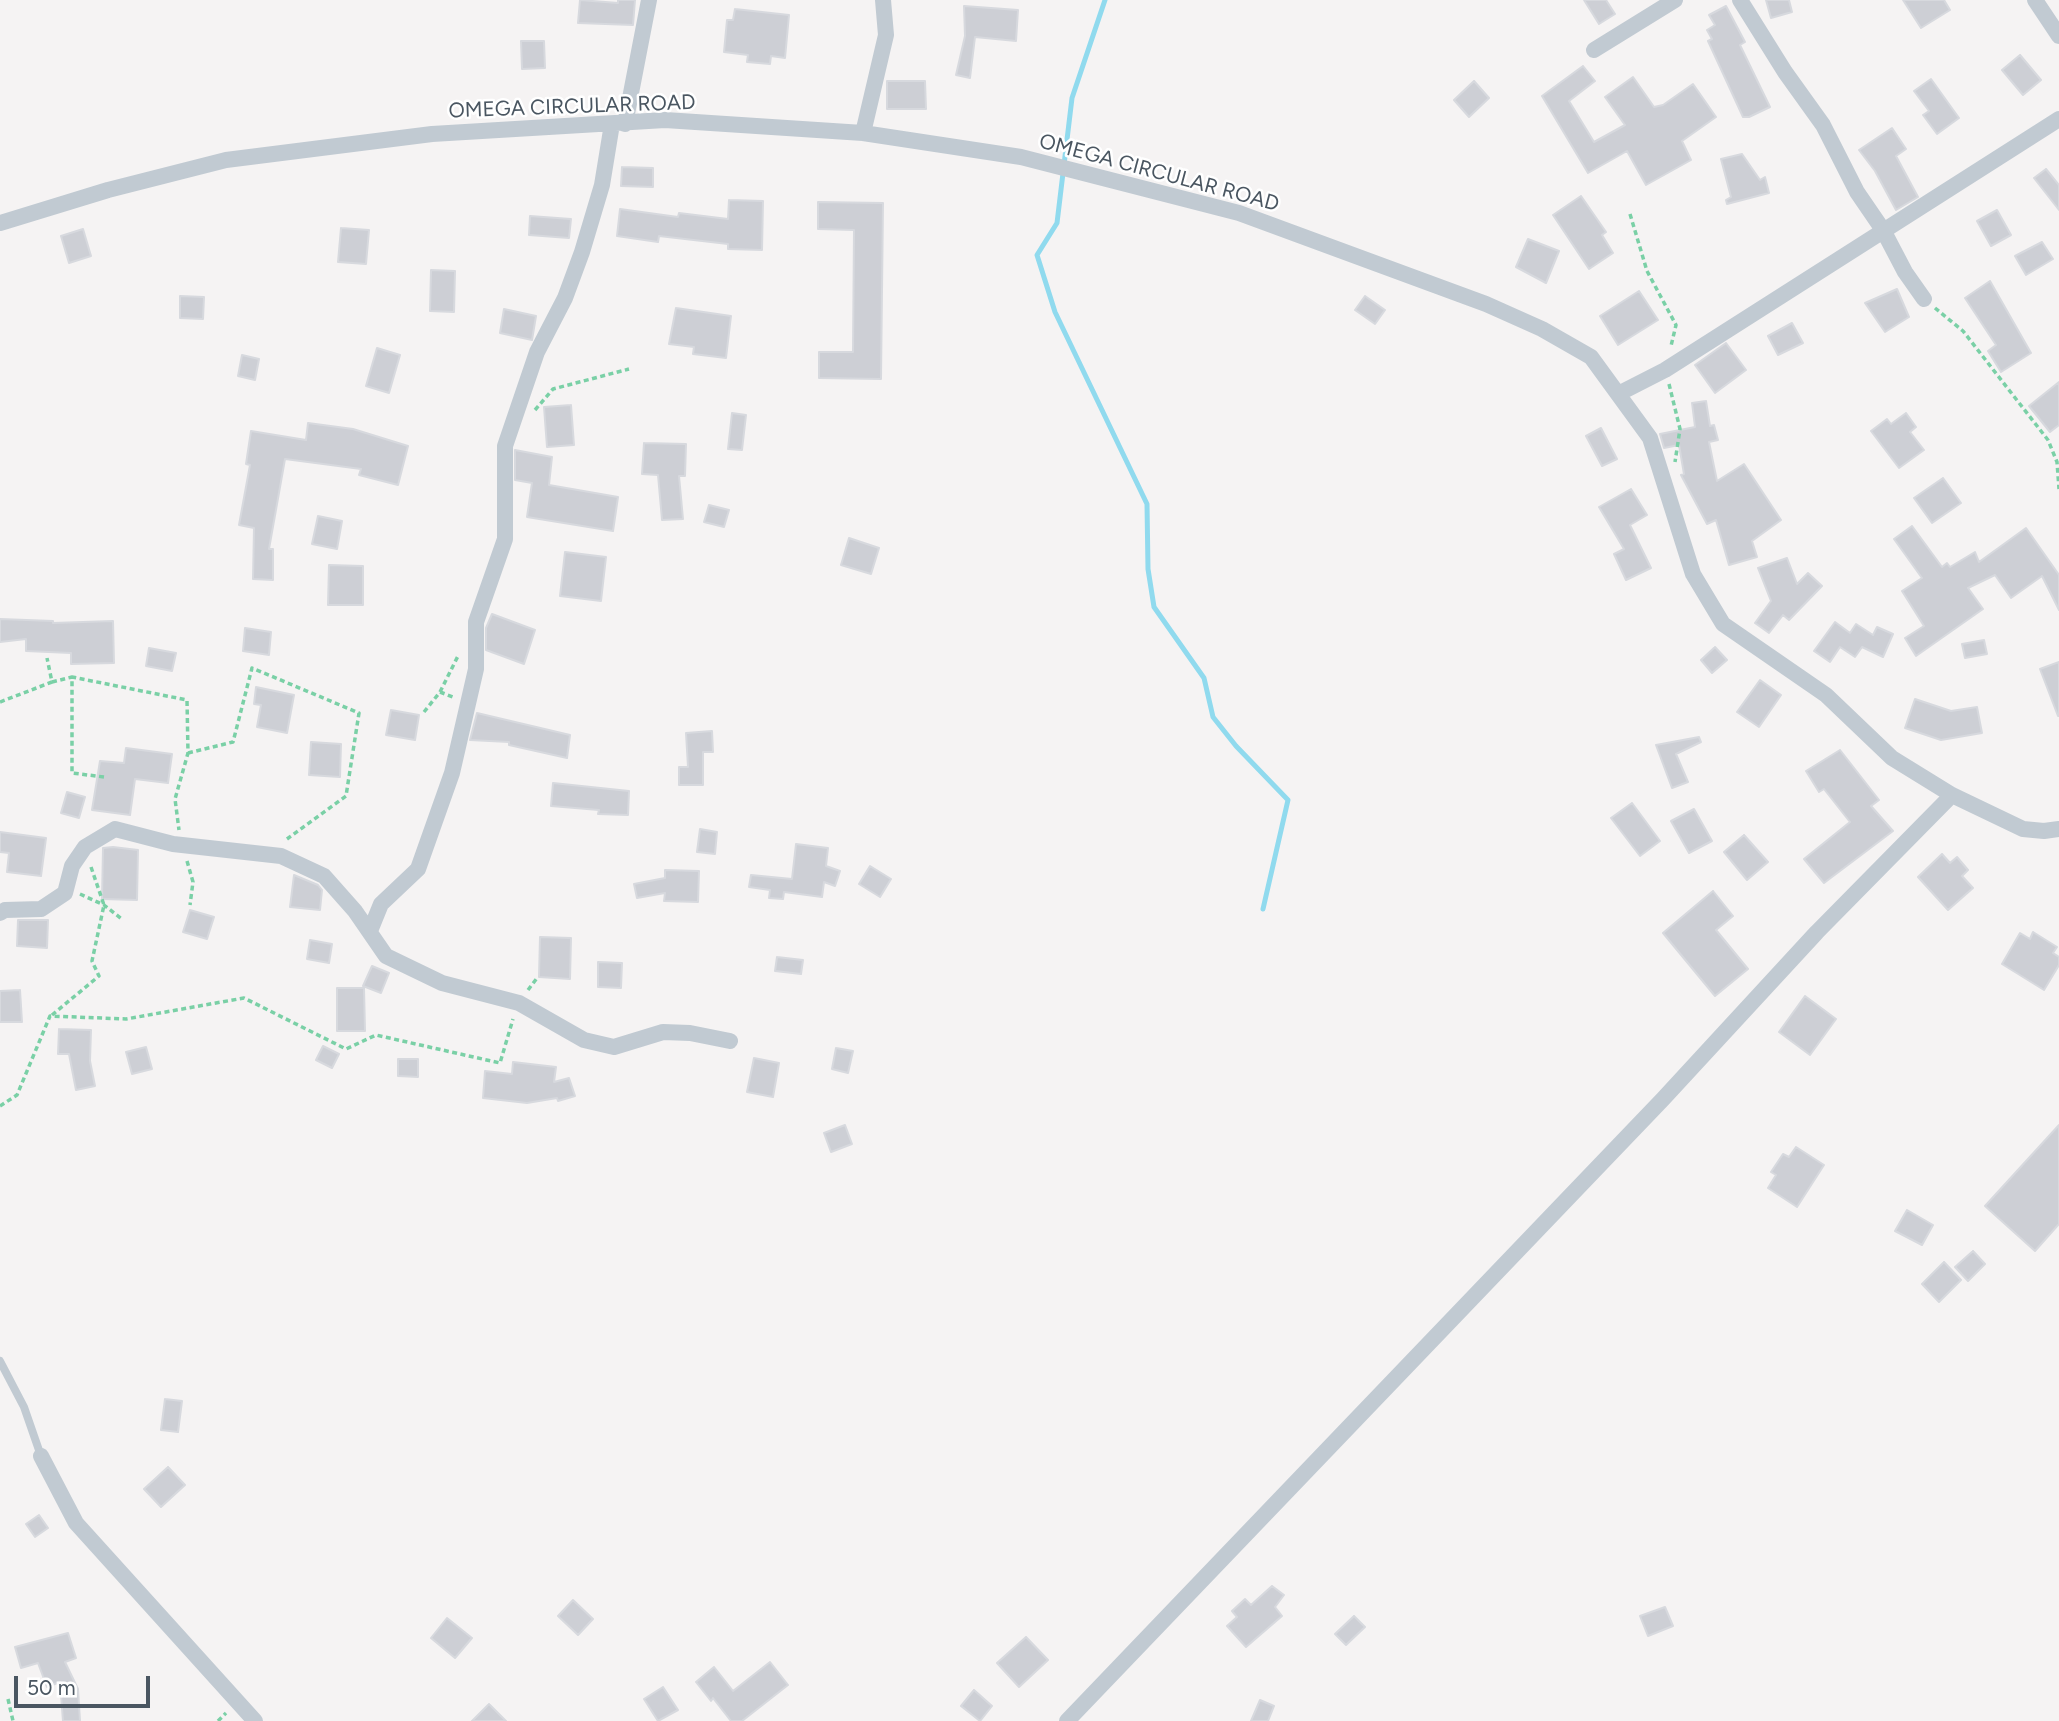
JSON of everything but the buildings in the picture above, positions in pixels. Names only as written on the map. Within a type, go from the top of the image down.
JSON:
[{"type":"street","points":[[370,931],[381,904],[418,869],[452,774],[476,669],[476,622],[505,539],[505,446],[533,362],[565,298],[582,252],[619,124],[649,0]]},
{"type":"street","points":[[863,133],[886,35],[884,0]]},
{"type":"street","points":[[1594,50],[1675,0]]},
{"type":"street","points":[[1740,0],[1785,72],[1823,125],[1857,192],[1924,299]]},
{"type":"street","points":[[2035,0],[2059,36]]},
{"type":"street","points":[[1618,394],[1665,370],[2059,119]]},
{"type":"street","name":"OMEGA CIRCULAR ROAD","points":[[0,223],[108,190],[226,160],[432,134],[526,126],[665,120],[863,133],[1021,157],[1087,171],[1239,213],[1486,304],[1591,357],[1650,438],[1661,480],[1693,573],[1723,624],[1826,695],[1892,758],[1952,795],[2023,829],[2044,831],[2059,828]]},
{"type":"street","points":[[1067,1721],[1663,1099],[1817,932],[1952,795]]},
{"type":"street","points":[[0,913],[5,910],[41,909],[65,893],[72,866],[85,847],[115,829],[180,845],[281,856],[324,876],[370,931],[386,956],[442,983],[519,1003],[584,1040],[614,1047],[663,1032],[690,1033],[730,1041]]},
{"type":"street","points":[[41,1456],[76,1523],[255,1721]]},
{"type":"lane","points":[[0,1362],[24,1407],[41,1456]]},
{"type":"path","points":[[1630,214],[1647,271],[1676,325],[1665,370],[1680,429],[1675,464],[1661,480]]},
{"type":"path","points":[[1924,299],[1963,331],[2048,440],[2057,463],[2059,489]]},
{"type":"path","points":[[529,418],[553,389],[629,369]]},
{"type":"path","points":[[47,658],[52,682]]},
{"type":"path","points":[[188,753],[233,742],[252,668],[359,713],[346,796],[308,821],[269,854]]},
{"type":"path","points":[[72,677],[72,773],[104,777]]},
{"type":"path","points":[[0,702],[72,677],[187,700],[188,753],[175,799],[180,845],[193,882],[190,905]]},
{"type":"path","points":[[424,712],[440,692],[467,701]]},
{"type":"path","points":[[0,1106],[17,1095],[50,1016],[99,976],[92,961],[104,905],[85,847]]},
{"type":"path","points":[[65,893],[85,894],[123,920]]},
{"type":"path","points":[[50,1016],[126,1018],[244,998],[346,1049],[376,1035],[500,1063]]},
{"type":"path","points":[[8,1699],[13,1721]]},
{"type":"waterway","points":[[1105,0],[1072,98],[1057,223],[1037,255],[1055,312],[1147,504],[1148,569],[1154,607],[1204,678],[1213,717],[1236,746],[1288,800],[1263,909]]}]
